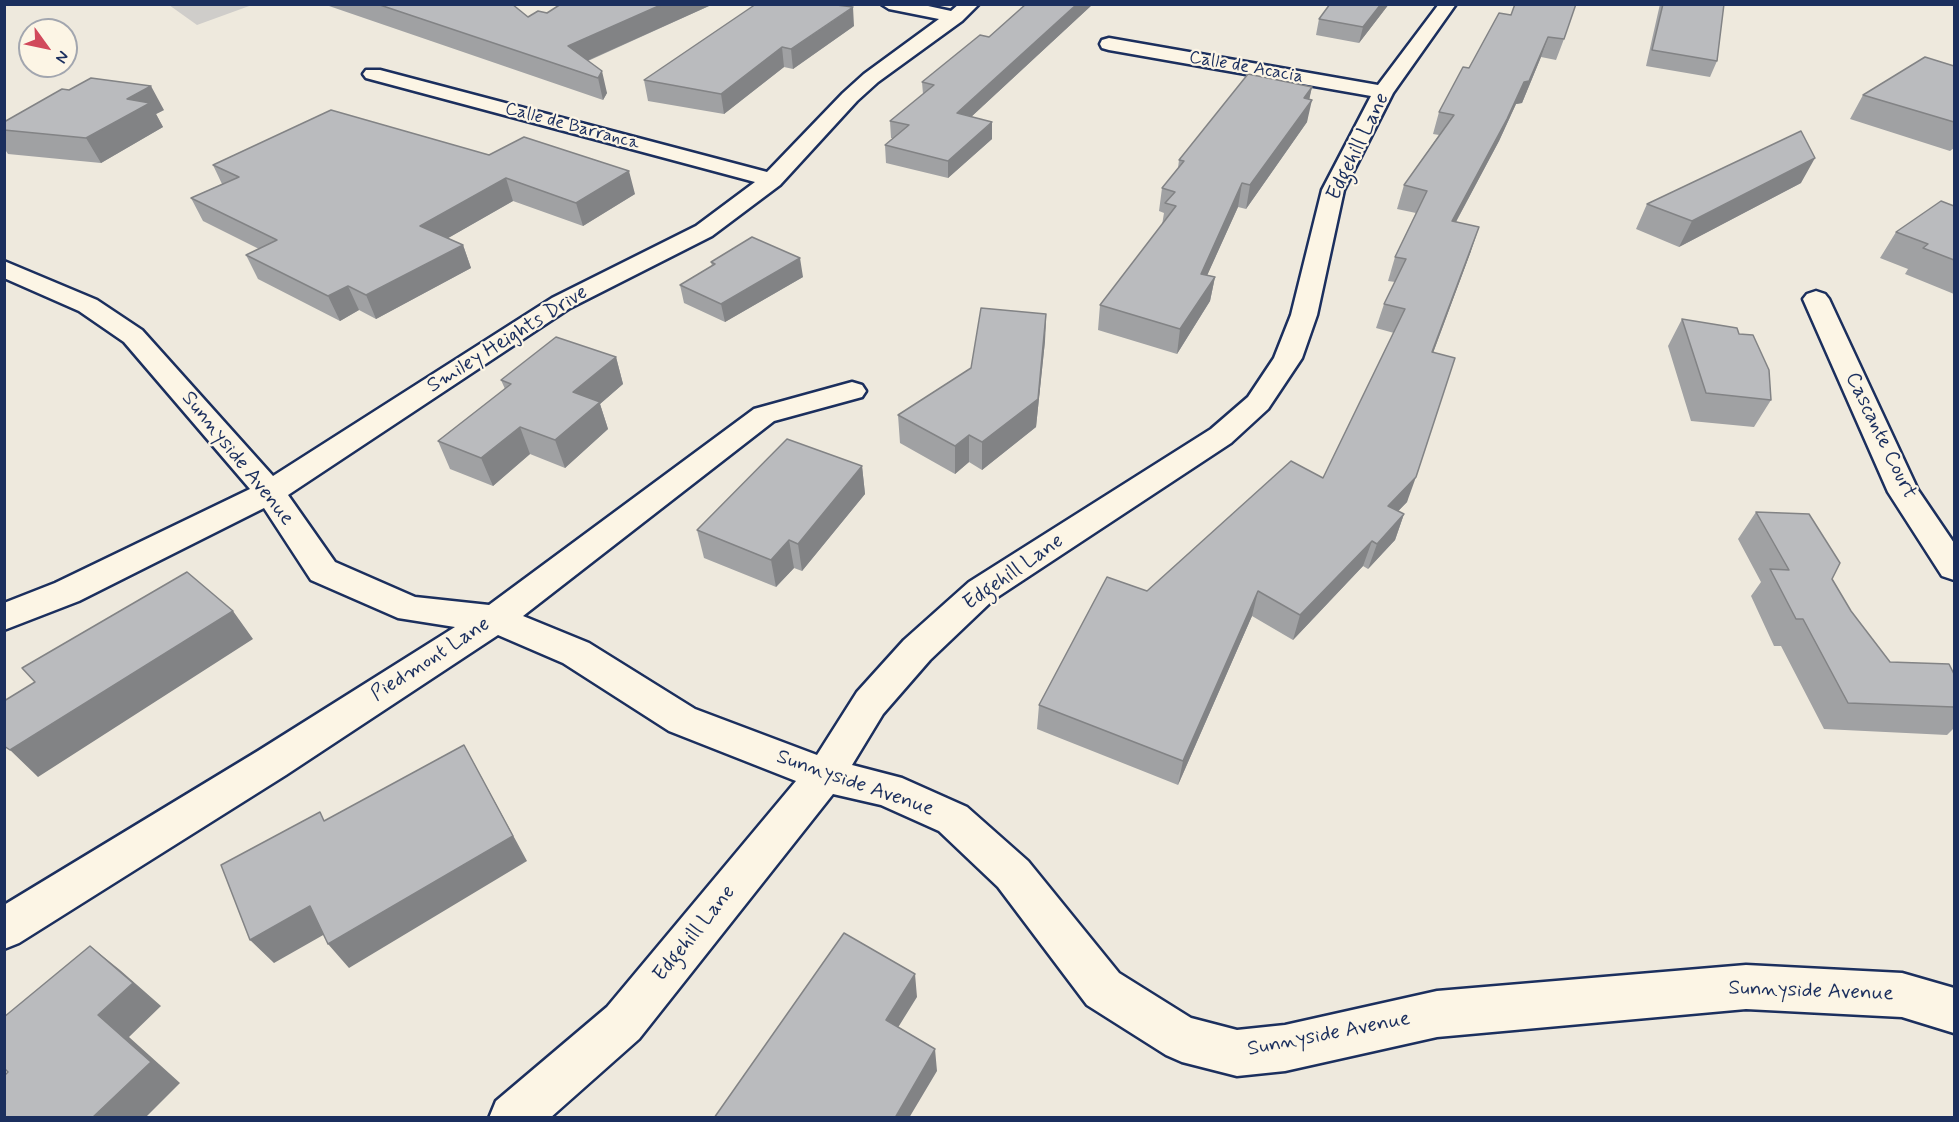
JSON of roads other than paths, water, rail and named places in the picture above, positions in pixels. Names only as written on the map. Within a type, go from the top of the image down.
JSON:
[{"type":"street","points":[[889,4],[964,11]]},
{"type":"street","name":"Edgehill Lane","points":[[513,1118],[623,1023],[825,775],[870,703],[917,650],[981,591],[1221,436],[1258,403],[1288,358],[1304,315],[1333,190],[1383,92],[1448,4]]},
{"type":"street","name":"Smiley Heights Drive","points":[[4,617],[67,592],[270,492],[561,303],[704,231],[772,180],[850,97],[871,78],[964,11]]},
{"type":"street","name":"Calle de Acacia","points":[[1109,44],[1383,92]]},
{"type":"street","name":"Calle de Barranca","points":[[373,74],[772,180]]},
{"type":"street","name":"Sunnyside Avenue","points":[[4,268],[97,308],[118,322],[270,492],[323,571],[410,609],[495,619],[576,653],[682,720],[825,775],[888,790],[953,819],[1013,874],[1103,989],[1182,1039],[1237,1053],[1285,1048],[1437,1014],[1746,987],[1902,995],[1954,1011]]},
{"type":"street","name":"Cascante Court","points":[[1816,299],[1904,492],[1954,568]]},
{"type":"street","name":"Piedmont Lane","points":[[4,929],[272,763],[495,619],[764,415],[852,391]]}]
